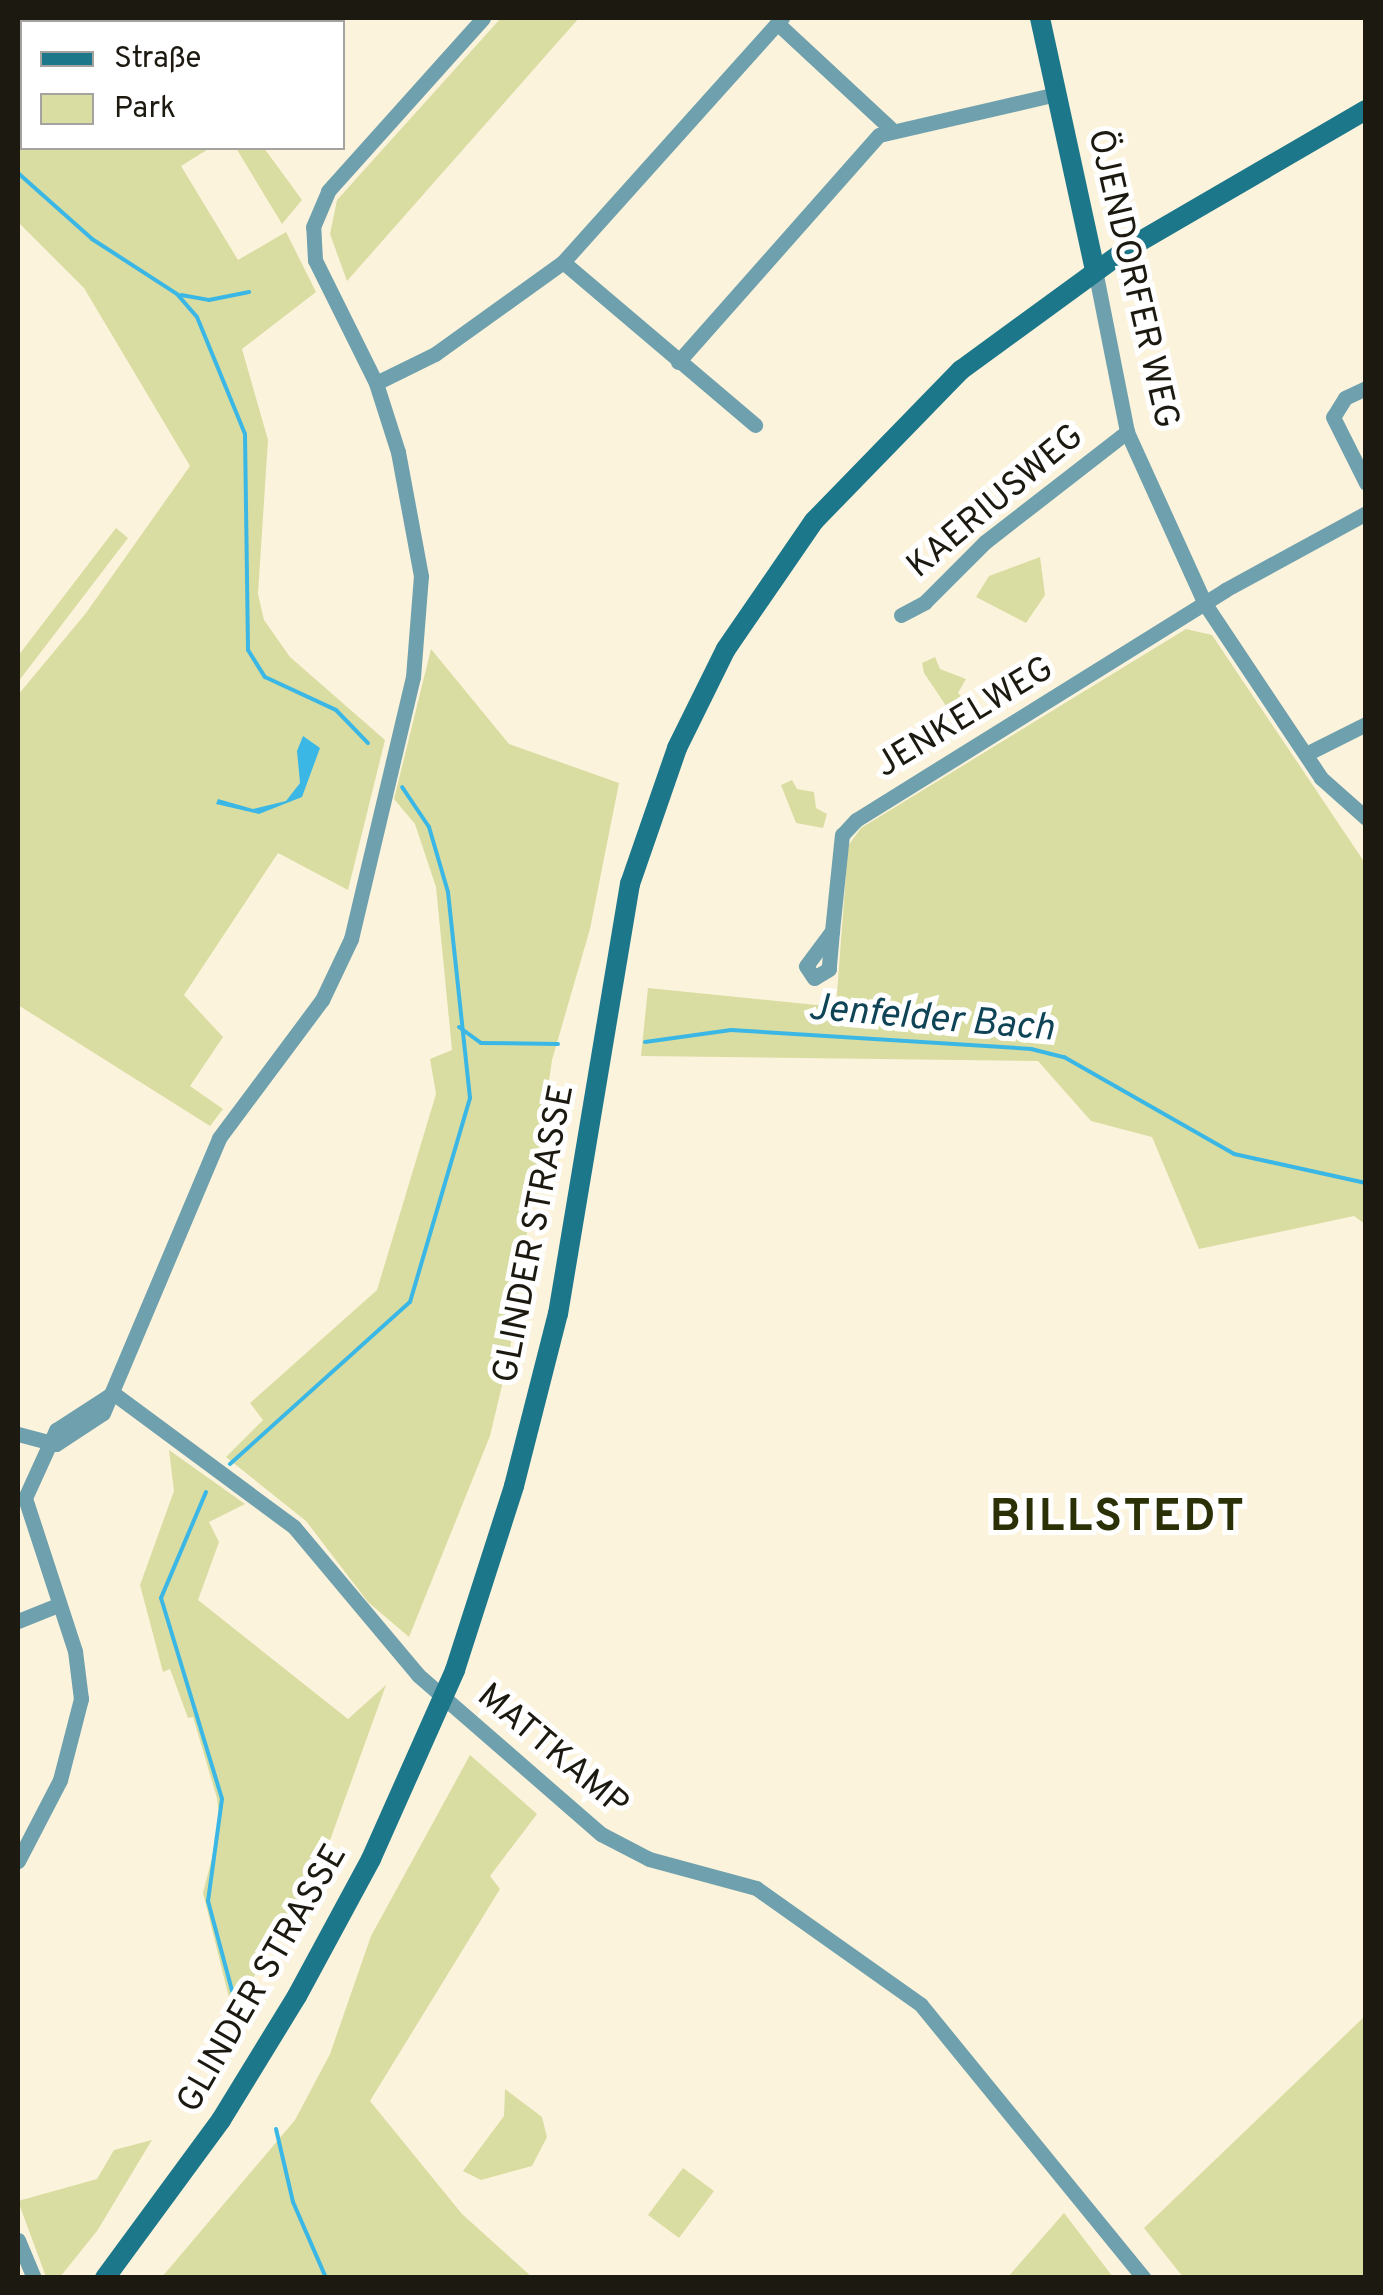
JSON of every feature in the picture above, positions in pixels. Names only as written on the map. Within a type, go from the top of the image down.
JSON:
[{"type":"main road","name":"ÖJENDORFER WEG","points":[[1040,18],[1094,270]]},
{"type":"main road","name":"GLINDER STRASSE","points":[[105,2278],[221,2120],[284,2019],[371,1859],[443,1699],[489,1570],[544,1376],[572,1246],[625,905],[677,748],[743,621],[832,500],[945,384],[1094,270],[1366,110]]},
{"type":"street","points":[[18,1434],[45,1444],[88,1427],[113,1394],[219,1138],[322,1000],[351,938],[396,758],[421,618],[411,506],[376,383],[315,260],[316,210],[483,18]]},
{"type":"street","points":[[376,383],[435,354],[563,262],[779,20],[890,128]]},
{"type":"street","points":[[678,362],[890,128],[1056,94]]},
{"type":"street","points":[[563,262],[754,424]]},
{"type":"street","name":"ÖJENDORFER WEG","points":[[1094,270],[1127,432],[1205,604],[1321,778],[1366,818]]},
{"type":"street","points":[[1366,388],[1345,398],[1333,416],[1366,484]]},
{"type":"street","name":"KAERIUSWEG","points":[[901,615],[926,602],[985,542],[1127,432]]},
{"type":"street","name":"JENKELWEG","points":[[832,931],[840,845],[848,826],[1205,604],[1366,513]]},
{"type":"street","points":[[1306,754],[1366,724]]},
{"type":"street","name":"MATTKAMP","points":[[113,1394],[294,1528],[443,1699],[608,1838],[649,1859],[756,1888],[921,2004],[1144,2278]]},
{"type":"street","points":[[18,1862],[60,1780],[79,1718],[81,1679],[26,1514],[25,1498],[45,1444]]},
{"type":"street","points":[[18,1621],[58,1605]]},
{"type":"street","points":[[18,2240],[34,2278]]},
{"type":"green space","points":[[18,18],[27,20],[20,20],[20,150],[207,150],[181,166],[238,260],[286,232],[316,292],[242,349],[268,440],[258,594],[264,620],[290,657],[385,740],[348,890],[278,853],[184,995],[223,1037],[190,1086],[223,1109],[210,1126],[18,1005],[18,695],[86,613],[190,466],[84,288],[18,222]]},
{"type":"green space","points":[[501,18],[579,18],[347,281],[330,234],[337,200]]},
{"type":"green space","points":[[237,150],[265,150],[302,200],[282,224]]},
{"type":"green space","points":[[116,528],[128,538],[18,682],[18,656]]},
{"type":"green space","points":[[1040,557],[1045,595],[1026,623],[976,597],[989,576]]},
{"type":"green space","points":[[1186,629],[1212,635],[1365,863],[1365,1224],[1354,1216],[1199,1249],[1152,1137],[1091,1121],[1038,1061],[641,1056],[648,988],[836,1007],[848,846],[861,828]]},
{"type":"green space","points":[[431,649],[509,744],[619,783],[590,929],[552,1060],[509,1356],[490,1436],[409,1637],[368,1602],[306,1521],[226,1457],[263,1420],[250,1403],[377,1290],[436,1094],[430,1059],[452,1050],[436,887],[415,824],[394,799]]},
{"type":"green space","points":[[935,657],[940,669],[966,679],[958,693],[975,711],[967,720],[957,722],[924,673],[922,663]]},
{"type":"green space","points":[[792,780],[797,789],[814,792],[816,808],[827,814],[823,828],[796,823],[781,785]]},
{"type":"green space","points":[[169,1450],[245,1504],[209,1522],[219,1542],[198,1600],[348,1719],[386,1685],[315,1882],[276,1930],[234,2018],[203,1893],[220,1826],[217,1798],[193,1717],[188,1718],[170,1669],[163,1672],[140,1585],[174,1491]]},
{"type":"green space","points":[[470,1755],[537,1814],[490,1876],[500,1889],[370,2101],[462,2214],[532,2277],[162,2277],[295,2120],[330,2054],[371,1936]]},
{"type":"green space","points":[[1365,2016],[1365,2277],[1183,2277],[1144,2228]]},
{"type":"green space","points":[[505,2089],[542,2117],[547,2137],[532,2166],[481,2180],[463,2171],[504,2116]]},
{"type":"green space","points":[[152,2140],[97,2231],[60,2277],[46,2277],[18,2201],[97,2179],[114,2150]]},
{"type":"green space","points":[[683,2168],[714,2191],[679,2238],[648,2215]]},
{"type":"green space","points":[[1064,2213],[1113,2277],[1008,2277]]},
{"type":"water","points":[[303,736],[320,748],[302,797],[259,814],[216,804],[218,799],[253,809],[286,801],[300,783],[297,751]]},
{"type":"waterway","points":[[18,173],[92,239],[177,294],[197,317],[245,434],[248,650],[265,677],[336,710],[368,743]]},
{"type":"waterway","points":[[181,295],[209,300],[249,292]]},
{"type":"waterway","points":[[230,1464],[410,1302],[470,1098],[448,892],[429,827],[402,787]]},
{"type":"waterway","name":"Jenfelder Bach","points":[[459,1027],[481,1043],[558,1044]]},
{"type":"waterway","name":"Jenfelder Bach","points":[[645,1042],[731,1030],[1031,1049],[1064,1057],[1234,1154],[1366,1183]]},
{"type":"waterway","points":[[206,1492],[161,1598],[222,1799],[208,1901],[238,2013]]},
{"type":"waterway","points":[[276,2129],[293,2202],[326,2278]]},
{"type":"district","name":"BILLSTEDT","points":[[1118,1519]]}]
